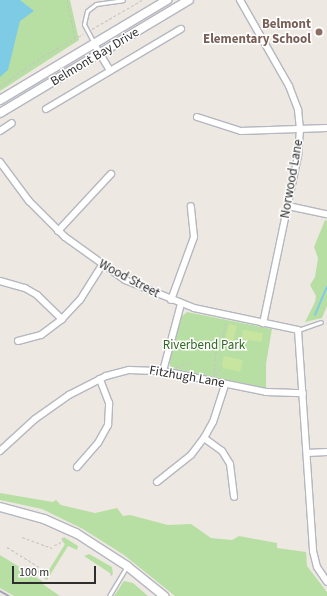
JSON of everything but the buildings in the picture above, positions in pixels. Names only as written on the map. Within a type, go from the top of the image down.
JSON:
[{"type":"street","name":"Belmont Bay Drive","points":[[0,100],[168,0]]},
{"type":"street","name":"Belmont Bay Drive","points":[[0,113],[189,0]]},
{"type":"street","name":"Norwood Lane","points":[[240,0],[289,86],[298,110],[300,129],[298,156],[263,324]]},
{"type":"street","points":[[46,109],[181,29]]},
{"type":"street","points":[[94,44],[110,71]]},
{"type":"street","points":[[198,118],[241,130],[327,128]]},
{"type":"street","points":[[0,131],[12,123]]},
{"type":"street","name":"Wood Street","points":[[0,162],[29,200],[58,231],[102,265],[137,286],[181,304],[227,316],[298,330]]},
{"type":"street","points":[[58,231],[111,174]]},
{"type":"street","points":[[171,300],[194,237],[191,206]]},
{"type":"street","points":[[288,206],[327,214]]},
{"type":"street","points":[[18,341],[41,335],[62,319],[80,300],[102,265]]},
{"type":"street","points":[[0,281],[25,288],[37,295],[62,319]]},
{"type":"street","points":[[162,371],[181,304]]},
{"type":"street","points":[[298,330],[313,551],[317,567],[327,582]]},
{"type":"street","name":"Fitzhugh Lane","points":[[0,451],[54,405],[100,379],[129,370],[162,371],[215,378],[225,384],[272,393],[303,393]]},
{"type":"street","points":[[77,467],[98,443],[108,425],[109,403],[100,379]]},
{"type":"street","points":[[157,482],[191,455],[204,438],[213,422],[225,384]]},
{"type":"street","points":[[204,438],[222,451],[230,464],[234,497]]},
{"type":"street","points":[[307,453],[327,452]]},
{"type":"street","points":[[0,507],[27,513],[60,526],[127,566],[164,596]]},
{"type":"lane","points":[[94,44],[84,24],[87,11],[96,4],[123,0]]},
{"type":"lane","points":[[298,330],[321,322]]},
{"type":"lane","points":[[109,596],[127,566]]},
{"type":"path","points":[[67,0],[75,39]]},
{"type":"path","points":[[89,30],[142,0]]},
{"type":"path","points":[[0,86],[32,66],[40,58],[83,34]]},
{"type":"path","points":[[215,378],[215,354],[223,340],[227,316]]},
{"type":"path","points":[[176,367],[191,362]]},
{"type":"path","points":[[215,378],[222,367]]},
{"type":"path","points":[[22,536],[52,548]]},
{"type":"path","points":[[54,545],[59,544],[64,536]]},
{"type":"path","points":[[7,547],[41,568]]},
{"type":"path","points":[[35,577],[40,570]]},
{"type":"green space","points":[[0,0],[70,0],[79,40],[0,91]]},
{"type":"green space","points":[[325,220],[327,221],[327,306],[322,318],[305,322],[315,302],[316,296],[310,285],[315,277],[318,258],[314,247]]},
{"type":"green space","name":"Riverbend Park","points":[[187,312],[272,329],[266,364],[266,388],[171,368],[168,360],[180,318]]},
{"type":"green space","points":[[229,324],[237,326],[232,343],[225,341]]},
{"type":"green space","points":[[243,330],[263,333],[261,342],[242,339]]},
{"type":"green space","points":[[224,356],[243,360],[240,372],[222,368]]},
{"type":"green space","points":[[0,493],[53,502],[56,500],[61,505],[95,513],[117,508],[123,516],[130,515],[168,525],[191,524],[211,538],[232,540],[239,536],[277,543],[277,548],[306,552],[307,566],[327,592],[327,596],[175,596],[124,555],[83,529],[42,509],[0,500]]},
{"type":"green space","points":[[64,537],[78,546],[77,550],[68,546],[47,580],[44,578],[65,544],[62,541]]},
{"type":"green space","points":[[89,554],[112,567],[113,575],[84,556]]},
{"type":"green space","points":[[0,555],[42,581],[44,585],[60,596],[14,596],[0,588]]},
{"type":"green space","points":[[124,581],[133,583],[148,596],[114,596]]},
{"type":"water","points":[[0,0],[20,0],[34,11],[20,21],[8,70],[0,77]]},
{"type":"waterway","points":[[315,315],[327,287]]},
{"type":"railway","points":[[0,591],[9,596]]},
{"type":"place","name":"Belmont Elementary School","points":[[319,32]]}]
